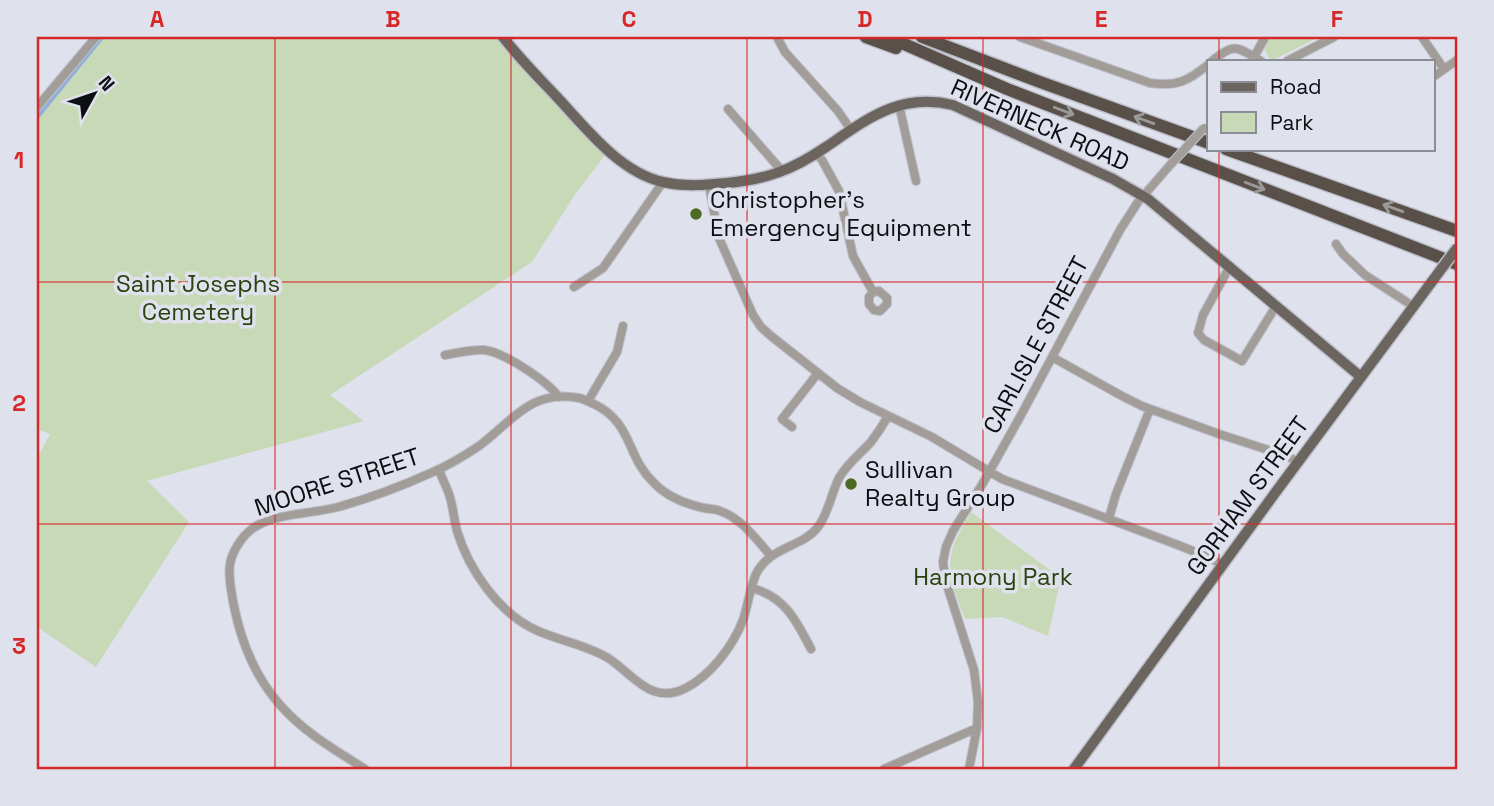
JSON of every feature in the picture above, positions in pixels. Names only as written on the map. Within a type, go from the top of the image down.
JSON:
[{"type":"highway","points":[[866,37],[1457,264]]},
{"type":"highway","points":[[888,37],[1007,89]]},
{"type":"highway","points":[[922,37],[1207,141]]},
{"type":"highway","points":[[1229,150],[1457,231]]},
{"type":"main road","name":"RIVERNECK ROAD","points":[[502,37],[608,150],[636,171],[663,182],[709,185],[758,180],[816,153],[872,116],[899,105],[924,101],[953,105],[1113,179],[1143,196],[1161,208],[1361,377]]},
{"type":"main road","name":"GORHAM STREET","points":[[1074,769],[1457,248]]},
{"type":"street","points":[[37,107],[96,37]]},
{"type":"street","points":[[777,37],[785,52],[838,111],[851,130]]},
{"type":"street","points":[[1020,37],[1137,79],[1164,85],[1185,81],[1207,65]]},
{"type":"street","points":[[1214,60],[1233,48],[1256,60],[1265,37]]},
{"type":"street","points":[[1289,60],[1334,37]]},
{"type":"street","points":[[1422,37],[1444,69]]},
{"type":"street","points":[[1434,76],[1457,60]]},
{"type":"street","points":[[899,105],[916,181]]},
{"type":"street","points":[[728,109],[782,171]]},
{"type":"street","name":"CARLISLE STREET","points":[[969,769],[977,728],[978,702],[974,670],[947,588],[943,562],[946,547],[1133,208],[1206,125]]},
{"type":"street","points":[[816,153],[839,191],[853,256],[873,292]]},
{"type":"street","points":[[575,287],[603,268],[663,182]]},
{"type":"street","points":[[709,185],[719,237],[749,309],[766,332],[849,396],[941,442],[1002,479],[1223,565]]},
{"type":"street","points":[[1336,244],[1365,275],[1413,306]]},
{"type":"street","points":[[1230,266],[1201,320],[1198,333],[1201,338],[1242,361],[1276,306]]},
{"type":"street","points":[[588,401],[617,352],[623,327]]},
{"type":"street","points":[[445,355],[485,350],[498,353],[552,387],[559,397]]},
{"type":"street","points":[[1052,356],[1150,409],[1298,462]]},
{"type":"street","points":[[792,426],[782,419],[818,373]]},
{"type":"street","name":"MOORE STREET","points":[[365,769],[306,730],[280,705],[258,674],[237,619],[230,585],[230,563],[237,546],[252,529],[275,518],[337,508],[379,495],[439,470],[479,446],[522,409],[539,400],[581,398],[602,408],[618,422],[639,464],[652,482],[664,492],[682,502],[721,511],[735,518],[771,556]]},
{"type":"street","points":[[1109,519],[1116,494],[1150,409]]},
{"type":"street","points":[[439,470],[449,495],[457,532],[471,563],[502,606],[521,622],[606,657],[646,689],[663,693],[683,690],[717,663],[742,623],[757,573],[771,556],[804,539],[817,528],[840,477],[870,443],[888,416]]},
{"type":"street","points":[[752,588],[767,592],[783,605],[796,620],[811,649]]},
{"type":"street","points":[[884,769],[977,728]]},
{"type":"green space","name":"Saint Josephs Cemetery","points":[[99,37],[496,37],[513,59],[606,154],[576,193],[532,262],[330,395],[364,421],[147,481],[189,522],[96,667],[37,627],[37,458],[50,434],[37,429],[37,112]]},
{"type":"green space","points":[[1270,37],[1319,37],[1273,60],[1268,57],[1264,47]]},
{"type":"green space","name":"Harmony Park","points":[[971,512],[1061,578],[1048,636],[1002,617],[965,619],[958,602],[950,566],[955,543]]},
{"type":"waterway","points":[[37,116],[101,37]]},
{"type":"place","name":"Christopher's Emergency Equipment","points":[[696,214]]},
{"type":"place","name":"Sullivan Realty Group","points":[[851,484]]}]
